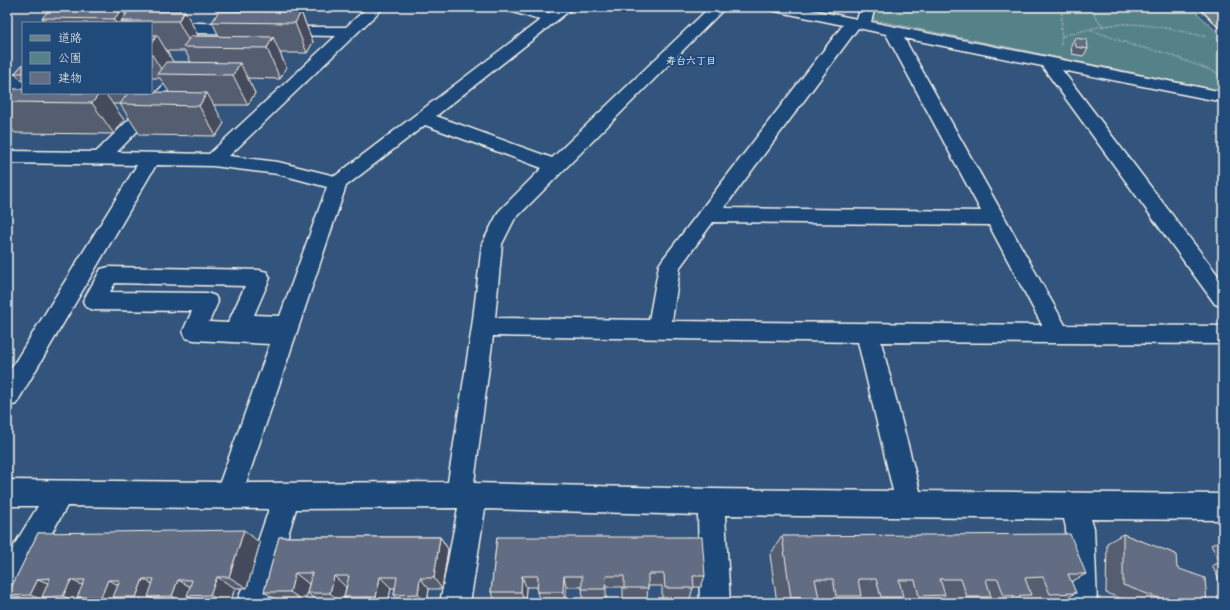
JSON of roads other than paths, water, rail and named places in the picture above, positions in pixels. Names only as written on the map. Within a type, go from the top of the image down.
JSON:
[{"type":"main road","points":[[1206,7],[1223,23]]},
{"type":"street","points":[[134,22],[151,7]]},
{"type":"street","points":[[247,29],[266,7]]},
{"type":"street","points":[[213,160],[377,7]]},
{"type":"street","points":[[511,7],[552,19]]},
{"type":"street","points":[[229,496],[338,183],[566,7]]},
{"type":"street","points":[[455,603],[492,244],[506,216],[555,166],[719,7]]},
{"type":"street","points":[[775,7],[1054,62],[1221,98]]},
{"type":"street","points":[[659,329],[670,265],[706,215],[858,24],[868,7]]},
{"type":"street","points":[[152,28],[349,32]]},
{"type":"street","points":[[101,158],[230,29]]},
{"type":"street","points":[[892,30],[1058,333]]},
{"type":"street","points":[[1054,62],[1223,298]]},
{"type":"street","points":[[423,118],[555,166]]},
{"type":"street","points":[[7,157],[213,160],[278,168],[338,183]]},
{"type":"street","points":[[7,396],[151,158]]},
{"type":"street","points":[[706,215],[995,218]]},
{"type":"street","points":[[110,275],[259,278],[239,323],[287,330],[194,331],[207,302],[94,301],[110,275]]},
{"type":"street","points":[[484,327],[867,333],[1223,334]]},
{"type":"street","points":[[867,333],[910,504]]},
{"type":"street","points":[[7,493],[229,496],[466,496],[711,502],[1223,507]]},
{"type":"street","points":[[7,584],[60,494]]},
{"type":"street","points":[[252,603],[287,496]]},
{"type":"street","points":[[711,502],[715,603]]},
{"type":"street","points":[[1073,505],[1080,528],[1082,603]]},
{"type":"district","name":"寿台六丁目","points":[[691,60]]}]
